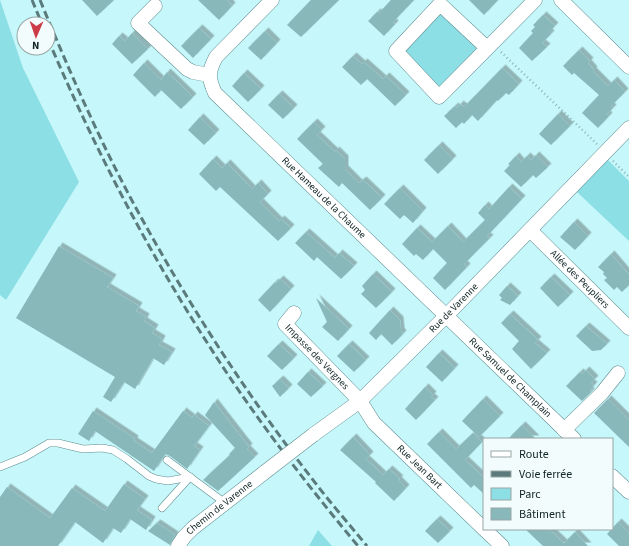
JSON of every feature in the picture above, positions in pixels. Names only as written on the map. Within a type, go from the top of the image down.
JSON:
[{"type":"street","points":[[155,6],[138,23],[187,69],[193,72],[209,75],[211,66],[216,57],[272,0]]},
{"type":"street","points":[[490,46],[440,4],[396,51],[439,97],[490,46],[534,0]]},
{"type":"street","points":[[561,0],[629,67]]},
{"type":"street","name":"Rue Hameau de la Chaume","points":[[209,75],[211,85],[215,93],[446,316]]},
{"type":"street","name":"Rue de Varenne","points":[[265,472],[312,435],[360,401],[446,316],[629,128]]},
{"type":"street","name":"Allée des Peupliers","points":[[530,230],[629,328]]},
{"type":"street","name":"Impasse des Vergnes","points":[[294,313],[285,324],[360,401]]},
{"type":"street","name":"Rue Samuel de Champlain","points":[[446,316],[569,434]]},
{"type":"street","points":[[569,434],[618,373]]},
{"type":"street","name":"Rue Jean Bart","points":[[360,401],[374,423],[483,528]]},
{"type":"street","name":"Chemin de Varenne","points":[[178,546],[184,536],[193,528],[226,504],[265,472]]},
{"type":"street","points":[[613,477],[629,492]]},
{"type":"street","name":"Rue Jean Bart","points":[[485,530],[502,546]]},
{"type":"lane","points":[[0,468],[49,443],[53,443],[84,449],[102,448],[113,450],[149,476],[156,479],[168,481],[190,477]]},
{"type":"lane","points":[[167,460],[226,504]]},
{"type":"lane","points":[[162,508],[190,477]]},
{"type":"path","points":[[490,46],[605,152],[629,177]]},
{"type":"green space","points":[[0,0],[16,47],[16,56],[19,56],[23,68],[79,182],[6,300],[0,295]]},
{"type":"green space","points":[[440,10],[480,49],[441,89],[401,51]]},
{"type":"green space","points":[[606,158],[629,181],[629,241],[577,192]]},
{"type":"green space","points":[[318,530],[332,546],[309,546]]},
{"type":"building","points":[[82,0],[114,0],[97,16]]},
{"type":"building","points":[[198,0],[227,0],[232,6],[219,20]]},
{"type":"building","points":[[311,0],[339,0],[301,37],[287,25]]},
{"type":"building","points":[[391,0],[414,0],[393,22],[395,24],[384,36],[368,21],[377,12],[379,13]]},
{"type":"building","points":[[469,0],[498,0],[484,15]]},
{"type":"building","points":[[543,15],[555,26],[549,32],[551,34],[542,43],[547,47],[532,61],[519,48],[533,33],[531,31],[535,27],[533,25]]},
{"type":"building","points":[[199,28],[211,39],[193,58],[181,46]]},
{"type":"building","points":[[265,31],[277,43],[261,60],[248,48]]},
{"type":"building","points":[[132,33],[148,49],[132,64],[112,44],[119,36],[125,41]]},
{"type":"building","points":[[579,50],[590,61],[588,63],[594,70],[593,71],[608,86],[614,80],[625,92],[611,106],[613,108],[607,114],[609,116],[598,128],[582,113],[599,95],[574,73],[572,75],[563,66]]},
{"type":"building","points":[[353,56],[362,64],[364,62],[383,79],[386,76],[406,95],[395,106],[367,79],[361,85],[342,67]]},
{"type":"building","points":[[144,63],[161,80],[167,72],[193,97],[181,109],[161,90],[155,97],[133,75]]},
{"type":"building","points":[[502,68],[519,84],[509,95],[506,93],[498,101],[497,100],[478,121],[472,115],[464,124],[462,122],[456,128],[444,116],[455,106],[457,108],[460,104],[464,107]]},
{"type":"building","points":[[244,73],[261,89],[248,102],[232,86]]},
{"type":"building","points":[[279,94],[294,108],[283,119],[268,105]]},
{"type":"building","points":[[558,114],[570,126],[551,145],[539,134]]},
{"type":"building","points":[[200,117],[216,133],[204,145],[188,130]]},
{"type":"building","points":[[314,122],[322,130],[317,135],[345,159],[345,169],[359,183],[363,180],[382,198],[370,210],[342,183],[339,187],[318,168],[323,164],[297,139]]},
{"type":"building","points":[[439,145],[453,159],[438,174],[424,160]]},
{"type":"building","points":[[536,155],[548,167],[536,178],[533,175],[521,187],[504,171],[510,165],[508,164],[516,156],[521,162],[527,156],[531,160]]},
{"type":"building","points":[[213,159],[222,168],[227,163],[252,189],[258,183],[268,194],[260,202],[279,221],[281,219],[291,228],[278,241],[220,187],[216,191],[199,174]]},
{"type":"building","points":[[509,187],[522,199],[487,236],[490,238],[464,264],[467,267],[445,290],[433,278],[447,263],[433,249],[423,260],[416,254],[414,256],[402,244],[417,228],[432,242],[448,226],[463,242],[485,220],[478,213],[485,205],[489,209]]},
{"type":"building","points":[[400,188],[423,211],[413,223],[404,215],[400,219],[384,204]]},
{"type":"building","points":[[574,222],[588,236],[575,250],[560,237]]},
{"type":"building","points":[[306,232],[335,258],[339,253],[354,266],[341,279],[317,257],[314,261],[295,243]]},
{"type":"building","points":[[59,246],[113,278],[107,287],[139,306],[136,311],[146,317],[144,321],[155,328],[152,333],[162,339],[159,345],[172,352],[164,365],[153,358],[135,389],[124,382],[111,402],[103,397],[115,377],[16,318]]},
{"type":"building","points":[[611,254],[629,275],[629,285],[622,292],[617,287],[614,290],[604,280],[607,278],[603,274],[604,272],[598,267]]},
{"type":"building","points":[[373,274],[392,292],[376,308],[361,294],[365,290],[362,286]]},
{"type":"building","points":[[551,277],[570,295],[558,307],[540,288]]},
{"type":"building","points":[[280,279],[291,289],[270,312],[258,300],[275,282],[276,283]]},
{"type":"building","points":[[507,286],[518,296],[510,305],[500,300],[502,298],[499,295]]},
{"type":"building","points":[[316,298],[349,329],[338,341],[322,327],[327,322]]},
{"type":"building","points":[[390,310],[400,320],[401,331],[403,334],[392,345],[381,334],[376,340],[369,333]]},
{"type":"building","points":[[510,314],[538,340],[535,343],[547,353],[531,369],[512,349],[519,341],[501,323]]},
{"type":"building","points":[[586,326],[607,344],[601,350],[592,351],[576,336]]},
{"type":"building","points":[[279,344],[294,358],[282,370],[267,356]]},
{"type":"building","points":[[349,344],[366,360],[354,372],[337,356]]},
{"type":"building","points":[[439,353],[455,368],[442,382],[426,367]]},
{"type":"building","points":[[586,370],[595,379],[591,383],[594,385],[590,390],[591,392],[582,401],[566,386],[580,372],[582,374]]},
{"type":"building","points":[[308,372],[323,386],[311,397],[297,384]]},
{"type":"building","points":[[280,379],[289,388],[280,397],[272,386]]},
{"type":"building","points":[[425,387],[433,395],[431,397],[435,400],[416,420],[405,409]]},
{"type":"building","points":[[483,399],[500,416],[479,437],[462,421]]},
{"type":"building","points":[[608,399],[629,420],[629,447],[594,413]]},
{"type":"building","points":[[214,402],[249,447],[247,449],[255,457],[218,491],[203,480],[230,455],[229,454],[235,448],[205,415]]},
{"type":"building","points":[[93,411],[135,439],[134,441],[152,453],[183,411],[192,418],[194,415],[209,426],[194,446],[200,450],[187,469],[165,454],[154,471],[95,431],[89,441],[78,434]]},
{"type":"building","points":[[522,425],[535,438],[509,438]]},
{"type":"building","points":[[439,432],[456,449],[473,433],[482,442],[465,460],[483,477],[483,493],[474,485],[471,488],[427,444]]},
{"type":"building","points":[[353,437],[370,455],[366,459],[383,475],[389,469],[400,479],[398,480],[406,488],[394,501],[375,483],[376,482],[340,450]]},
{"type":"building","points":[[124,484],[145,499],[137,510],[152,520],[146,530],[130,519],[121,533],[113,528],[103,543],[75,522],[58,546],[0,546],[0,497],[7,487],[50,518],[72,488],[105,511]]},
{"type":"building","points":[[437,519],[450,531],[438,543],[425,531]]},
{"type":"building","points":[[618,522],[629,533],[629,546],[619,546],[607,534],[611,530],[613,530],[613,527]]},
{"type":"building","points":[[157,523],[175,535],[170,545],[148,531]]},
{"type":"building","points":[[526,530],[550,530],[564,543],[575,532],[588,546],[543,546]]},
{"type":"railway","points":[[32,0],[39,16]]},
{"type":"railway","points":[[40,0],[78,90],[120,178],[187,297],[206,328],[267,418],[331,503],[367,546]]},
{"type":"railway","points":[[55,56],[102,157],[142,233],[185,308],[261,422],[318,497],[358,546]]}]
